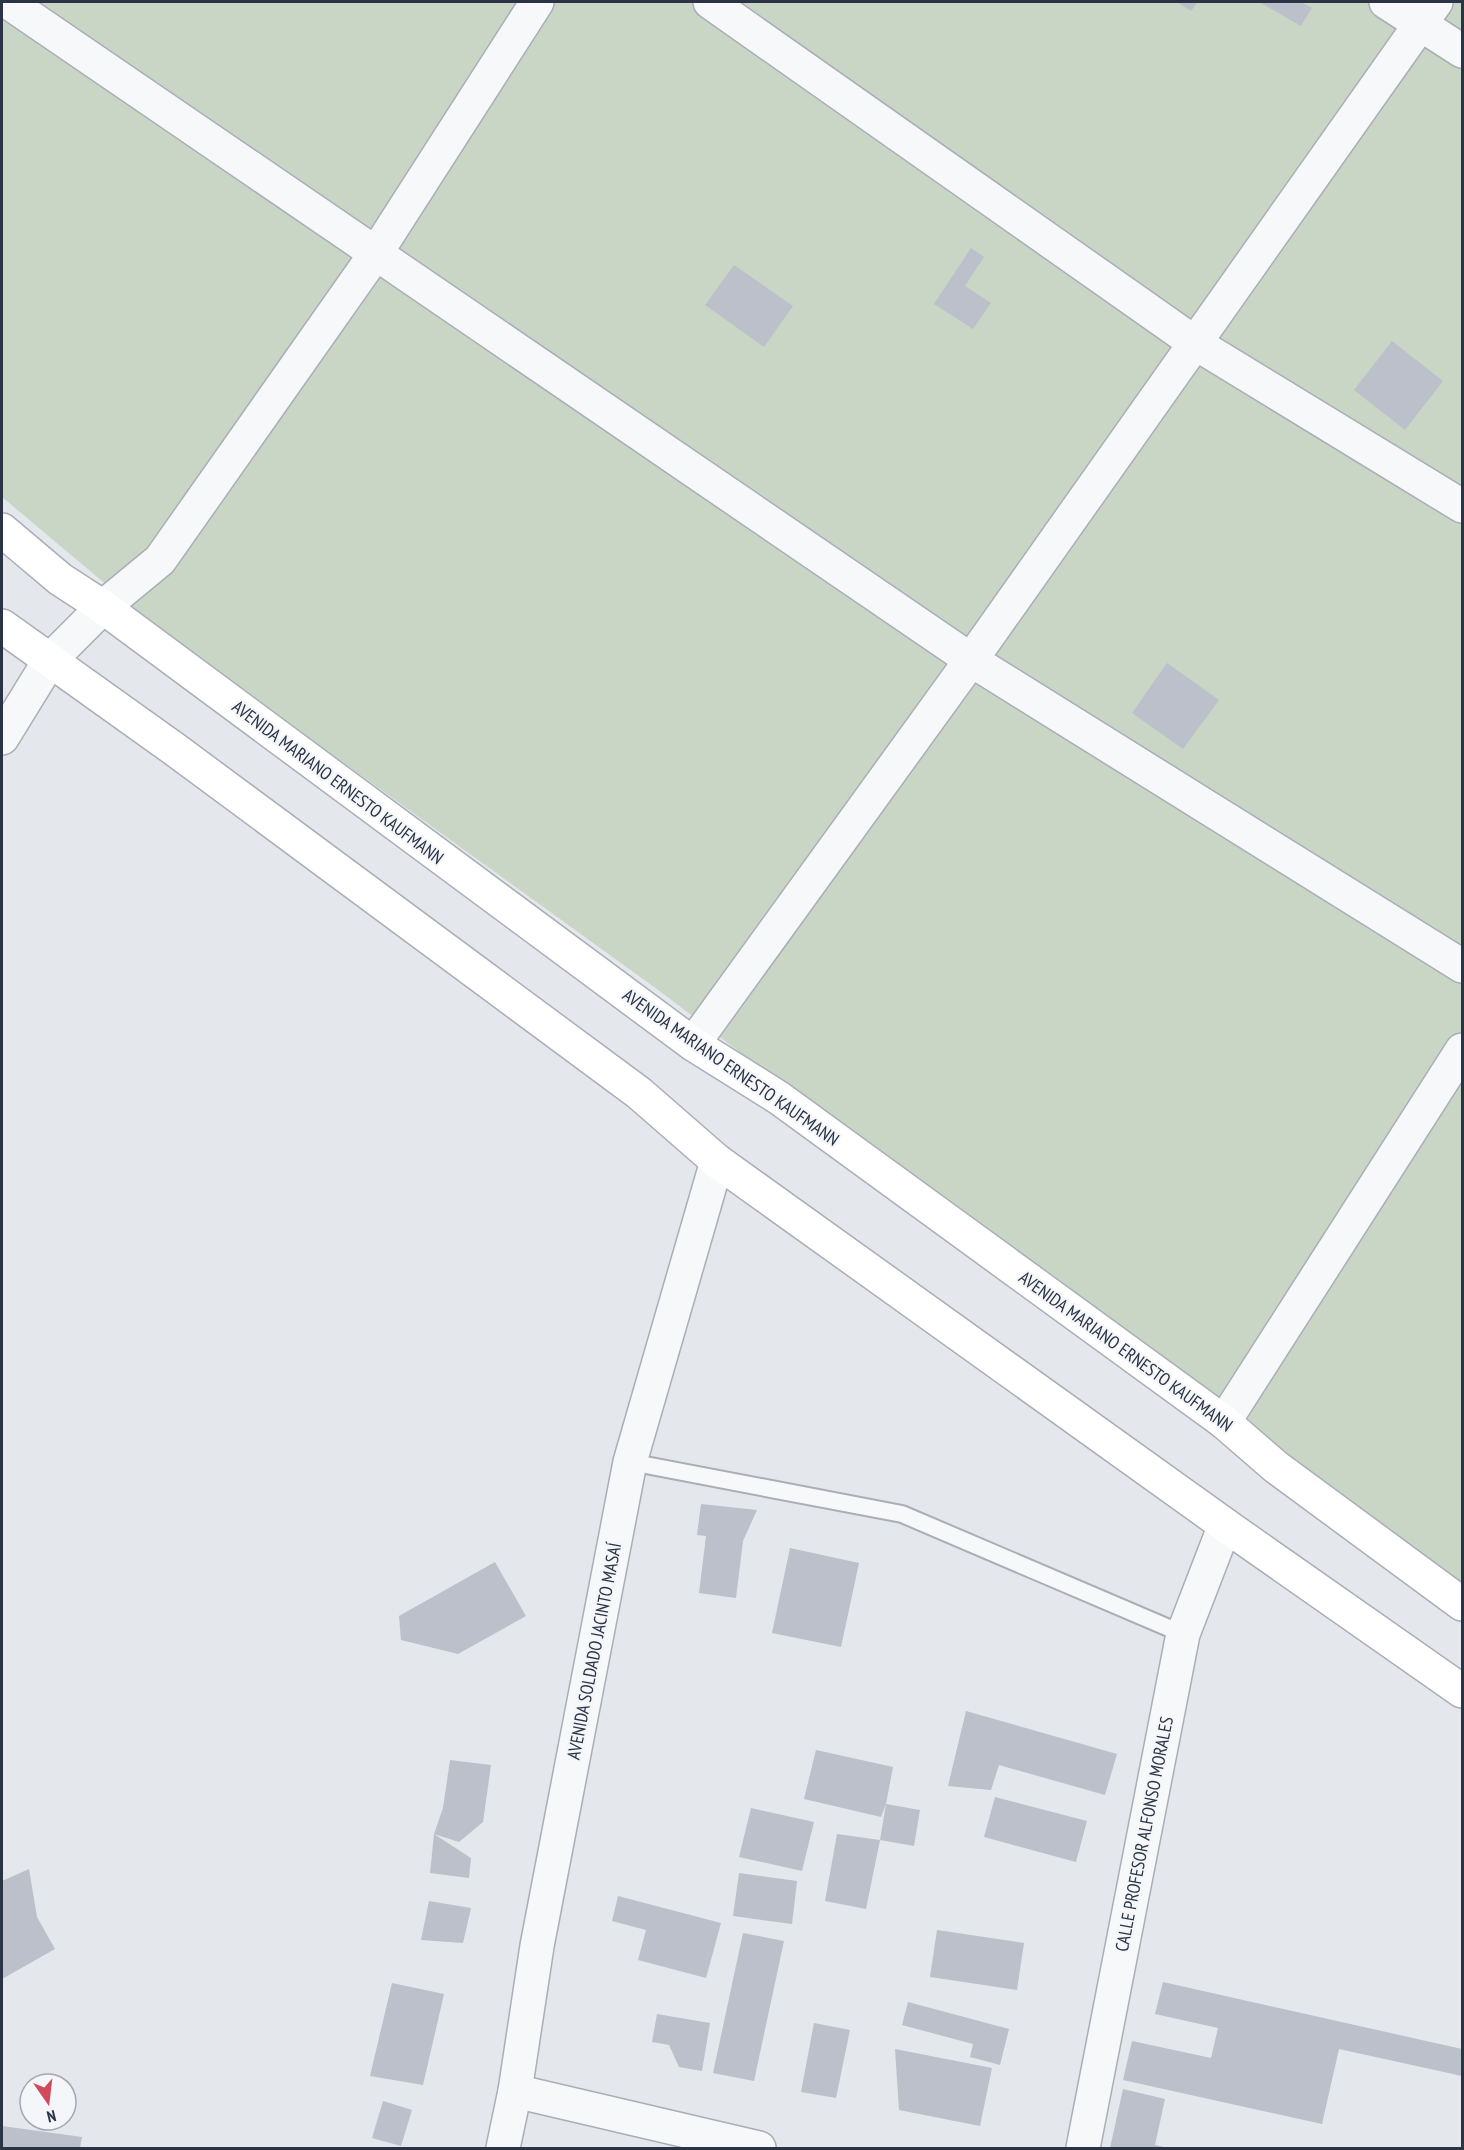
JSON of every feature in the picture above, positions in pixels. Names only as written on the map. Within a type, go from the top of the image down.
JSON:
[{"type":"main road","name":"AVENIDA MARIANO ERNESTO KAUFMANN","points":[[2,530],[60,579],[103,607],[693,1044],[779,1098],[1224,1422],[1276,1467],[1462,1604]]},
{"type":"main road","points":[[2,626],[186,758],[639,1093],[717,1161],[1225,1526],[1462,1691]]},
{"type":"street","points":[[8,2],[971,660],[1462,966]]},
{"type":"street","points":[[2,738],[50,660],[103,607],[160,560],[376,253],[537,2]]},
{"type":"street","points":[[710,2],[1195,343],[1462,506]]},
{"type":"street","points":[[1386,2],[1428,13],[1462,51]]},
{"type":"street","points":[[693,1044],[971,660],[1428,13]]},
{"type":"street","points":[[1224,1422],[1462,1050]]},
{"type":"street","name":"AVENIDA SOLDADO JACINTO MASAÍ","points":[[503,2148],[515,2091],[537,1946],[630,1462],[717,1161]]},
{"type":"street","name":"CALLE PROFESOR ALFONSO MORALES","points":[[1083,2148],[1183,1634],[1225,1526]]},
{"type":"street","points":[[515,2091],[759,2148]]},
{"type":"lane","points":[[630,1462],[902,1514],[1183,1634]]},
{"type":"green space","points":[[2,2],[1462,2],[1462,1604],[661,992],[164,633],[2,497]]},
{"type":"building","points":[[1177,2],[1198,2],[1191,11]]},
{"type":"building","points":[[1259,2],[1301,2],[1312,8],[1301,26]]},
{"type":"building","points":[[971,248],[984,257],[965,286],[991,303],[973,329],[934,304]]},
{"type":"building","points":[[734,265],[793,306],[764,347],[705,305]]},
{"type":"building","points":[[1392,341],[1443,381],[1405,430],[1354,390]]},
{"type":"building","points":[[1167,663],[1219,700],[1183,749],[1132,713]]},
{"type":"building","points":[[701,1504],[757,1510],[743,1541],[736,1598],[699,1593],[706,1536],[697,1535]]},
{"type":"building","points":[[790,1548],[859,1563],[841,1647],[772,1633]]},
{"type":"building","points":[[495,1562],[526,1616],[458,1654],[401,1640],[399,1616]]},
{"type":"building","points":[[966,1711],[1117,1754],[1105,1795],[999,1765],[991,1790],[948,1786]]},
{"type":"building","points":[[816,1750],[893,1767],[886,1804],[881,1817],[804,1799]]},
{"type":"building","points":[[450,1760],[491,1765],[483,1822],[459,1842],[434,1834],[443,1808]]},
{"type":"building","points":[[995,1797],[1087,1821],[1076,1862],[984,1837]]},
{"type":"building","points":[[886,1804],[920,1810],[914,1846],[880,1840]]},
{"type":"building","points":[[751,1808],[814,1822],[802,1871],[739,1857]]},
{"type":"building","points":[[434,1834],[471,1858],[469,1878],[430,1873]]},
{"type":"building","points":[[837,1834],[880,1840],[866,1909],[825,1901]]},
{"type":"building","points":[[29,1869],[37,1917],[55,1949],[2,1979],[2,1881]]},
{"type":"building","points":[[739,1873],[797,1881],[792,1924],[733,1916]]},
{"type":"building","points":[[618,1896],[721,1923],[706,1978],[638,1960],[646,1930],[612,1921]]},
{"type":"building","points":[[429,1901],[471,1908],[463,1943],[421,1940]]},
{"type":"building","points":[[937,1930],[1024,1943],[1017,1990],[930,1977]]},
{"type":"building","points":[[743,1933],[784,1941],[754,2081],[713,2073]]},
{"type":"building","points":[[1163,1982],[1462,2049],[1462,2076],[1339,2049],[1322,2124],[1123,2080],[1132,2041],[1211,2058],[1218,2028],[1155,2014]]},
{"type":"building","points":[[392,1983],[444,1994],[423,2085],[370,2076]]},
{"type":"building","points":[[908,2002],[1009,2029],[1000,2065],[970,2057],[973,2044],[902,2025]]},
{"type":"building","points":[[657,2014],[710,2023],[702,2071],[679,2067],[669,2045],[652,2042]]},
{"type":"building","points":[[814,2023],[850,2030],[836,2098],[801,2092]]},
{"type":"building","points":[[895,2049],[992,2068],[980,2126],[899,2110]]},
{"type":"building","points":[[1123,2089],[1165,2099],[1155,2145],[1168,2148],[1110,2148]]},
{"type":"building","points":[[383,2101],[412,2110],[401,2146],[372,2138]]},
{"type":"building","points":[[2,2126],[18,2128],[18,2132],[46,2132],[82,2137],[80,2148],[2,2148]]}]
